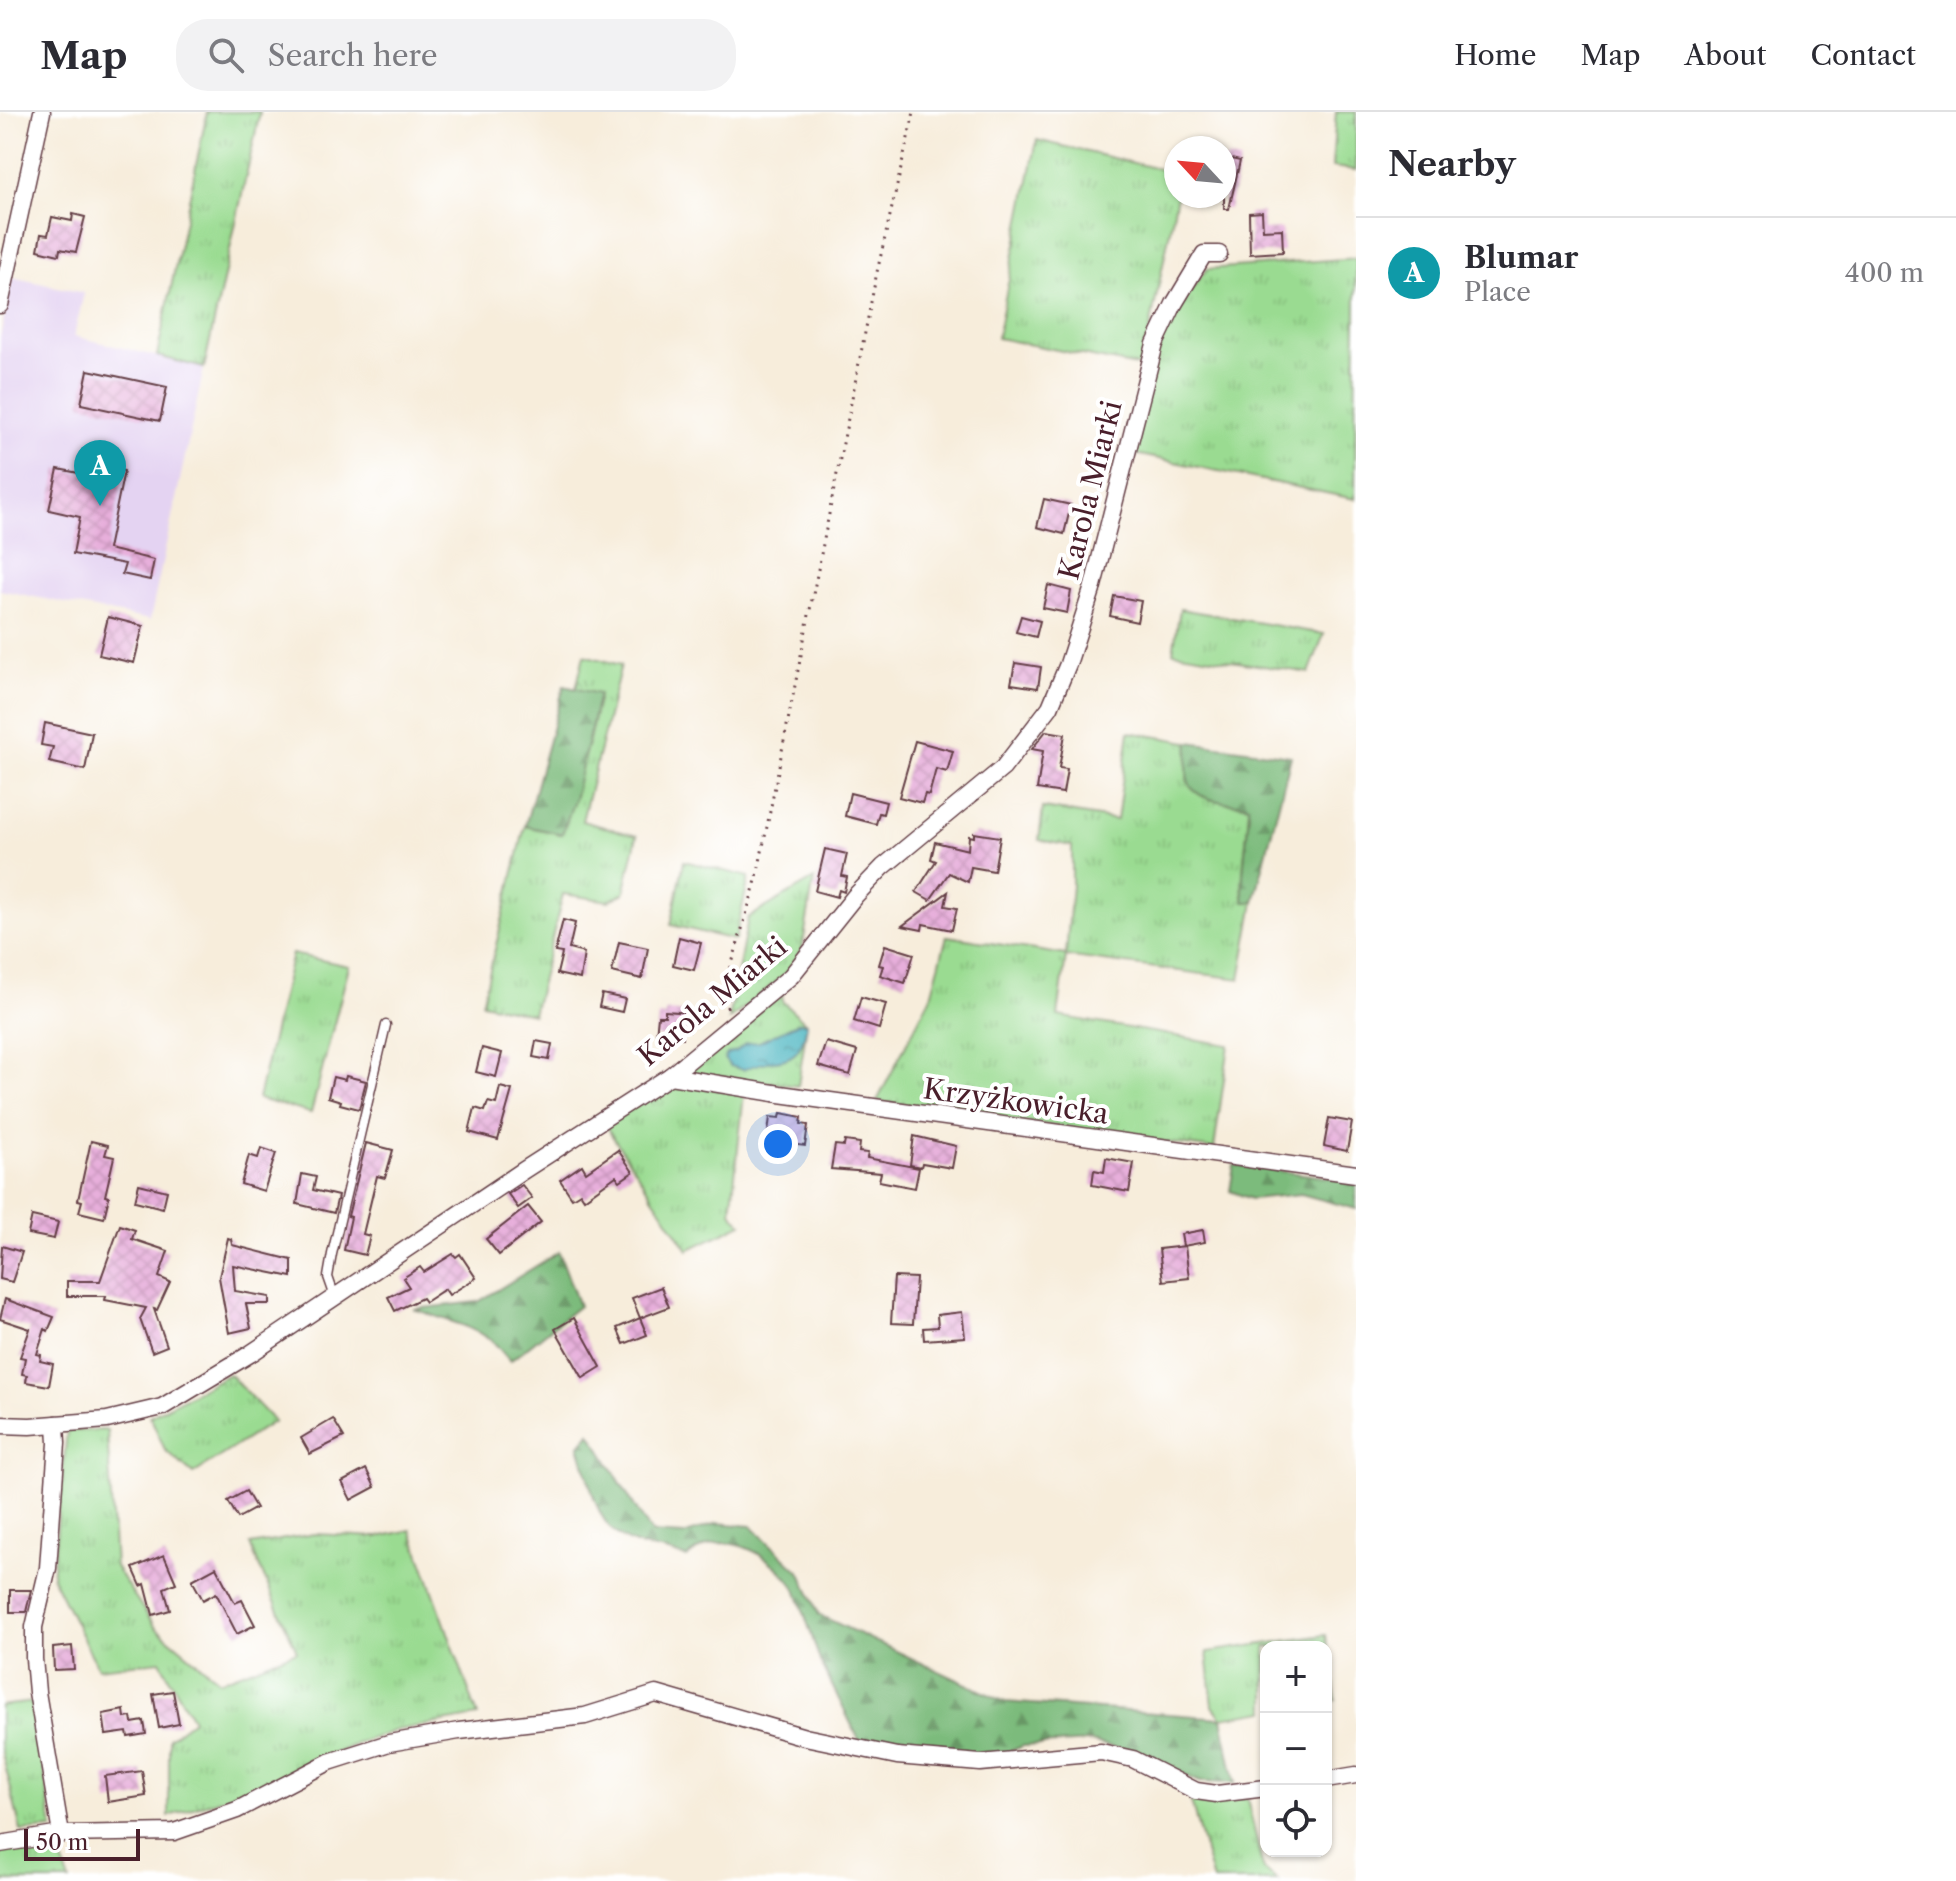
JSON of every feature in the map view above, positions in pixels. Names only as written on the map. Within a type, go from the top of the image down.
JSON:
[{"type":"street","points":[[0,305],[42,112]]},
{"type":"street","name":"Karola Miarki","points":[[0,1425],[107,1420],[162,1407],[336,1298],[524,1170],[670,1076],[791,976],[855,896],[883,867],[1003,768],[1050,707],[1068,664],[1092,590],[1155,344],[1174,304],[1204,254],[1219,254]]},
{"type":"street","name":"Krzyżkowicka","points":[[670,1076],[1356,1174]]},
{"type":"street","points":[[56,1424],[48,1568],[34,1627],[34,1659],[61,1834]]},
{"type":"street","points":[[0,1844],[61,1834],[174,1832],[237,1810],[329,1762],[389,1743],[585,1716],[656,1694],[805,1737],[897,1756],[980,1763],[1101,1752],[1133,1759],[1196,1791],[1217,1794],[1260,1789]]},
{"type":"street","points":[[1332,1779],[1356,1775]]},
{"type":"lane","points":[[336,1298],[328,1277],[332,1254],[386,1025]]},
{"type":"path","points":[[725,1030],[731,967],[757,877],[877,272],[914,112]]},
{"type":"shaded area","points":[[12,277],[84,293],[74,336],[204,368],[150,620],[0,590],[0,338]]},
{"type":"green space","points":[[207,112],[260,112],[204,368],[157,356]]},
{"type":"green space","points":[[1336,112],[1356,112],[1356,170],[1332,167]]},
{"type":"green space","points":[[1037,140],[1164,170],[1164,208],[1175,208],[1142,367],[997,338]]},
{"type":"green space","points":[[1356,258],[1355,499],[1130,453],[1160,338],[1178,307],[1207,269]]},
{"type":"green space","points":[[1180,609],[1324,634],[1309,673],[1173,652]]},
{"type":"green space","points":[[584,655],[621,665],[582,821],[637,836],[624,893],[609,901],[563,894],[533,1014],[482,1003],[525,826],[561,834],[589,740],[599,695],[576,689]]},
{"type":"green space","points":[[564,686],[599,694],[574,800],[562,834],[525,826]]},
{"type":"green space","points":[[1129,732],[1189,742],[1188,780],[1213,800],[1249,805],[1243,892],[1244,902],[1254,902],[1240,979],[1066,956],[1058,1016],[1229,1045],[1214,1149],[877,1101],[931,996],[947,936],[1066,955],[1072,846],[1039,840],[1043,808],[1117,820]]},
{"type":"green space","points":[[1189,742],[1291,756],[1254,902],[1244,902],[1243,892],[1249,806],[1214,800],[1192,788],[1187,771]]},
{"type":"green space","points":[[684,861],[749,877],[735,940],[671,925]]},
{"type":"green space","points":[[814,879],[802,950],[786,974],[729,1020],[748,918]]},
{"type":"green space","points":[[292,954],[349,966],[311,1113],[258,1099]]},
{"type":"green space","points":[[783,991],[782,1001],[807,1024],[798,1086],[683,1072]]},
{"type":"green space","points":[[671,1081],[744,1094],[731,1212],[742,1224],[688,1250],[605,1125]]},
{"type":"green space","points":[[1234,1165],[1356,1181],[1356,1209],[1301,1194],[1251,1199],[1230,1191]]},
{"type":"green space","points":[[559,1252],[579,1306],[510,1361],[491,1339],[465,1326],[414,1309],[478,1302]]},
{"type":"green space","points":[[229,1374],[274,1421],[193,1474],[165,1450],[150,1416]]},
{"type":"green space","points":[[107,1430],[115,1567],[156,1628],[220,1681],[297,1651],[250,1545],[314,1534],[378,1537],[411,1530],[478,1716],[397,1730],[356,1744],[272,1782],[169,1816],[169,1738],[193,1720],[160,1661],[98,1668],[52,1577],[67,1431]]},
{"type":"green space","points":[[590,1433],[652,1533],[684,1535],[717,1523],[751,1526],[801,1573],[819,1615],[1005,1702],[1222,1718],[1235,1783],[1200,1782],[1131,1751],[1090,1742],[1023,1746],[1001,1755],[949,1754],[861,1744],[820,1661],[797,1591],[787,1578],[762,1556],[732,1544],[701,1548],[687,1558],[623,1539],[603,1518],[596,1504],[579,1446]]},
{"type":"green space","points":[[1326,1635],[1327,1641],[1284,1641]]},
{"type":"green space","points":[[1260,1644],[1260,1712],[1222,1718],[1213,1706],[1207,1652]]},
{"type":"green space","points":[[1332,1674],[1336,1700],[1332,1700]]},
{"type":"green space","points":[[33,1702],[53,1829],[21,1831],[0,1745],[0,1706]]},
{"type":"green space","points":[[1190,1798],[1247,1798],[1263,1869],[1278,1881],[1213,1881]]},
{"type":"green space","points":[[54,1840],[70,1881],[0,1881],[0,1848]]},
{"type":"water","points":[[800,1022],[807,1024],[803,1040],[792,1056],[743,1070],[730,1066],[724,1059],[746,1043],[759,1042]]},
{"type":"building","points":[[1262,212],[1263,230],[1282,229],[1283,252],[1250,254],[1249,213]]},
{"type":"building","points":[[73,214],[85,217],[76,252],[60,249],[59,255],[38,250],[41,234],[48,235],[52,217],[72,221]]},
{"type":"building","points":[[88,370],[167,387],[160,421],[81,404]]},
{"type":"building","points":[[91,464],[124,471],[108,549],[154,560],[150,580],[122,574],[125,564],[73,554],[80,517],[49,510],[58,469],[89,475]]},
{"type":"building","points":[[1044,499],[1071,505],[1064,534],[1037,527]]},
{"type":"building","points":[[1048,585],[1071,591],[1067,613],[1043,608]]},
{"type":"building","points":[[1114,596],[1141,601],[1137,622],[1110,616]]},
{"type":"building","points":[[1021,616],[1040,621],[1036,637],[1016,632]]},
{"type":"building","points":[[108,617],[143,626],[134,663],[99,655]]},
{"type":"building","points":[[1015,663],[1041,667],[1038,688],[1011,684]]},
{"type":"building","points":[[45,723],[92,733],[85,770],[49,762],[53,747],[41,745]]},
{"type":"building","points":[[1046,731],[1065,734],[1059,768],[1067,769],[1063,793],[1037,789],[1043,751],[1032,749]]},
{"type":"building","points":[[915,741],[953,751],[947,772],[936,769],[929,795],[925,794],[922,803],[899,797]]},
{"type":"building","points":[[850,793],[886,802],[876,824],[845,816]]},
{"type":"building","points":[[974,833],[1000,837],[994,871],[971,867],[968,882],[949,873],[930,900],[916,892],[936,861],[931,859],[935,842],[968,850],[969,836],[974,837]]},
{"type":"building","points":[[825,849],[847,854],[842,876],[847,877],[844,892],[839,890],[837,897],[815,891]]},
{"type":"building","points":[[948,892],[945,906],[957,908],[952,930],[923,924],[922,930],[902,926]]},
{"type":"building","points":[[563,920],[575,923],[569,949],[584,953],[580,979],[557,974],[562,953],[555,952]]},
{"type":"building","points":[[679,937],[701,943],[694,970],[673,965]]},
{"type":"building","points":[[619,942],[648,948],[642,979],[612,972]]},
{"type":"building","points":[[885,945],[914,954],[905,983],[880,975],[883,966],[879,965]]},
{"type":"building","points":[[602,994],[625,999],[622,1012],[599,1007]]},
{"type":"building","points":[[861,997],[886,1004],[879,1029],[854,1021]]},
{"type":"building","points":[[665,1011],[691,1013],[690,1031],[683,1031],[683,1038],[656,1036],[658,1016],[665,1016]]},
{"type":"building","points":[[536,1041],[552,1044],[549,1060],[533,1057]]},
{"type":"building","points":[[826,1042],[857,1051],[850,1075],[818,1066]]},
{"type":"building","points":[[482,1048],[502,1053],[496,1077],[476,1072]]},
{"type":"building","points":[[346,1076],[366,1081],[359,1109],[328,1097],[333,1077],[345,1080]]},
{"type":"building","points":[[500,1087],[512,1090],[498,1140],[469,1132],[475,1108],[485,1111],[488,1102],[496,1104]]},
{"type":"building","points":[[781,1113],[802,1117],[801,1124],[808,1125],[805,1146],[767,1141],[770,1117],[780,1118]]},
{"type":"building","points":[[1329,1118],[1352,1122],[1347,1151],[1324,1146]]},
{"type":"building","points":[[914,1136],[956,1146],[952,1168],[922,1163],[921,1167],[910,1165]]},
{"type":"building","points":[[91,1141],[108,1145],[105,1155],[114,1157],[105,1196],[109,1197],[104,1218],[79,1212],[82,1201],[78,1200]]},
{"type":"building","points":[[845,1141],[860,1143],[859,1152],[868,1153],[867,1158],[919,1168],[915,1188],[879,1181],[881,1173],[831,1169],[835,1145],[844,1146]]},
{"type":"building","points":[[366,1143],[393,1150],[385,1178],[377,1176],[363,1234],[370,1236],[365,1255],[344,1250],[351,1217],[348,1216]]},
{"type":"building","points":[[261,1148],[276,1153],[264,1191],[241,1184],[249,1155],[258,1158]]},
{"type":"building","points":[[618,1150],[633,1172],[620,1181],[616,1176],[584,1199],[580,1193],[572,1198],[560,1180],[582,1165],[586,1172]]},
{"type":"building","points":[[1106,1158],[1134,1163],[1129,1192],[1092,1185],[1094,1170],[1104,1172]]},
{"type":"building","points":[[302,1174],[316,1177],[313,1190],[338,1196],[334,1213],[297,1204]]},
{"type":"building","points":[[139,1184],[167,1191],[163,1208],[135,1201]]},
{"type":"building","points":[[522,1185],[532,1198],[518,1208],[508,1194]]},
{"type":"building","points":[[528,1206],[541,1222],[499,1255],[486,1239]]},
{"type":"building","points":[[32,1216],[58,1222],[54,1239],[28,1234]]},
{"type":"building","points":[[120,1225],[135,1230],[132,1239],[168,1251],[159,1277],[170,1282],[157,1310],[154,1309],[167,1346],[152,1352],[140,1319],[146,1308],[105,1300],[106,1296],[67,1296],[67,1281],[100,1281]]},
{"type":"building","points":[[1203,1230],[1205,1242],[1183,1246],[1181,1234]]},
{"type":"building","points":[[228,1238],[232,1245],[292,1260],[292,1277],[233,1265],[235,1291],[270,1297],[270,1304],[246,1304],[251,1328],[229,1333],[219,1277]]},
{"type":"building","points":[[2,1246],[22,1252],[12,1282],[0,1279]]},
{"type":"building","points":[[1185,1246],[1189,1278],[1163,1281],[1159,1249]]},
{"type":"building","points":[[453,1254],[456,1257],[460,1254],[476,1278],[449,1295],[445,1289],[425,1302],[422,1298],[395,1311],[388,1297],[409,1287],[403,1278],[420,1267],[424,1272]]},
{"type":"building","points":[[894,1277],[916,1278],[913,1324],[891,1323]]},
{"type":"building","points":[[661,1287],[669,1307],[640,1318],[632,1298]]},
{"type":"building","points":[[5,1299],[54,1317],[48,1331],[45,1329],[37,1354],[41,1355],[40,1361],[53,1364],[49,1386],[26,1382],[27,1375],[22,1374],[25,1358],[20,1357],[30,1329],[0,1319]]},
{"type":"building","points":[[962,1312],[965,1337],[924,1340],[923,1328],[938,1327],[937,1315]]},
{"type":"building","points":[[574,1318],[601,1367],[583,1378],[555,1329]]},
{"type":"building","points":[[640,1318],[647,1335],[624,1344],[617,1328]]},
{"type":"building","points":[[333,1419],[344,1437],[310,1454],[301,1438]]},
{"type":"building","points":[[366,1469],[375,1487],[351,1500],[342,1482]]},
{"type":"building","points":[[246,1491],[256,1508],[238,1518],[228,1501]]},
{"type":"building","points":[[164,1555],[176,1583],[164,1588],[170,1610],[153,1615],[145,1584],[141,1586],[133,1568]]},
{"type":"building","points":[[216,1567],[235,1603],[242,1600],[255,1625],[237,1634],[216,1593],[203,1600],[192,1580]]},
{"type":"building","points":[[10,1590],[31,1590],[26,1612],[10,1612]]},
{"type":"building","points":[[72,1646],[74,1669],[54,1670],[53,1648]]},
{"type":"building","points":[[173,1691],[179,1724],[159,1728],[153,1694]]},
{"type":"building","points":[[124,1710],[125,1718],[131,1717],[132,1723],[144,1721],[146,1734],[128,1737],[127,1732],[106,1735],[103,1714]]},
{"type":"building","points":[[142,1771],[146,1796],[108,1802],[105,1776]]},
{"type":"place","name":"Blumar","points":[[100,506]]}]
